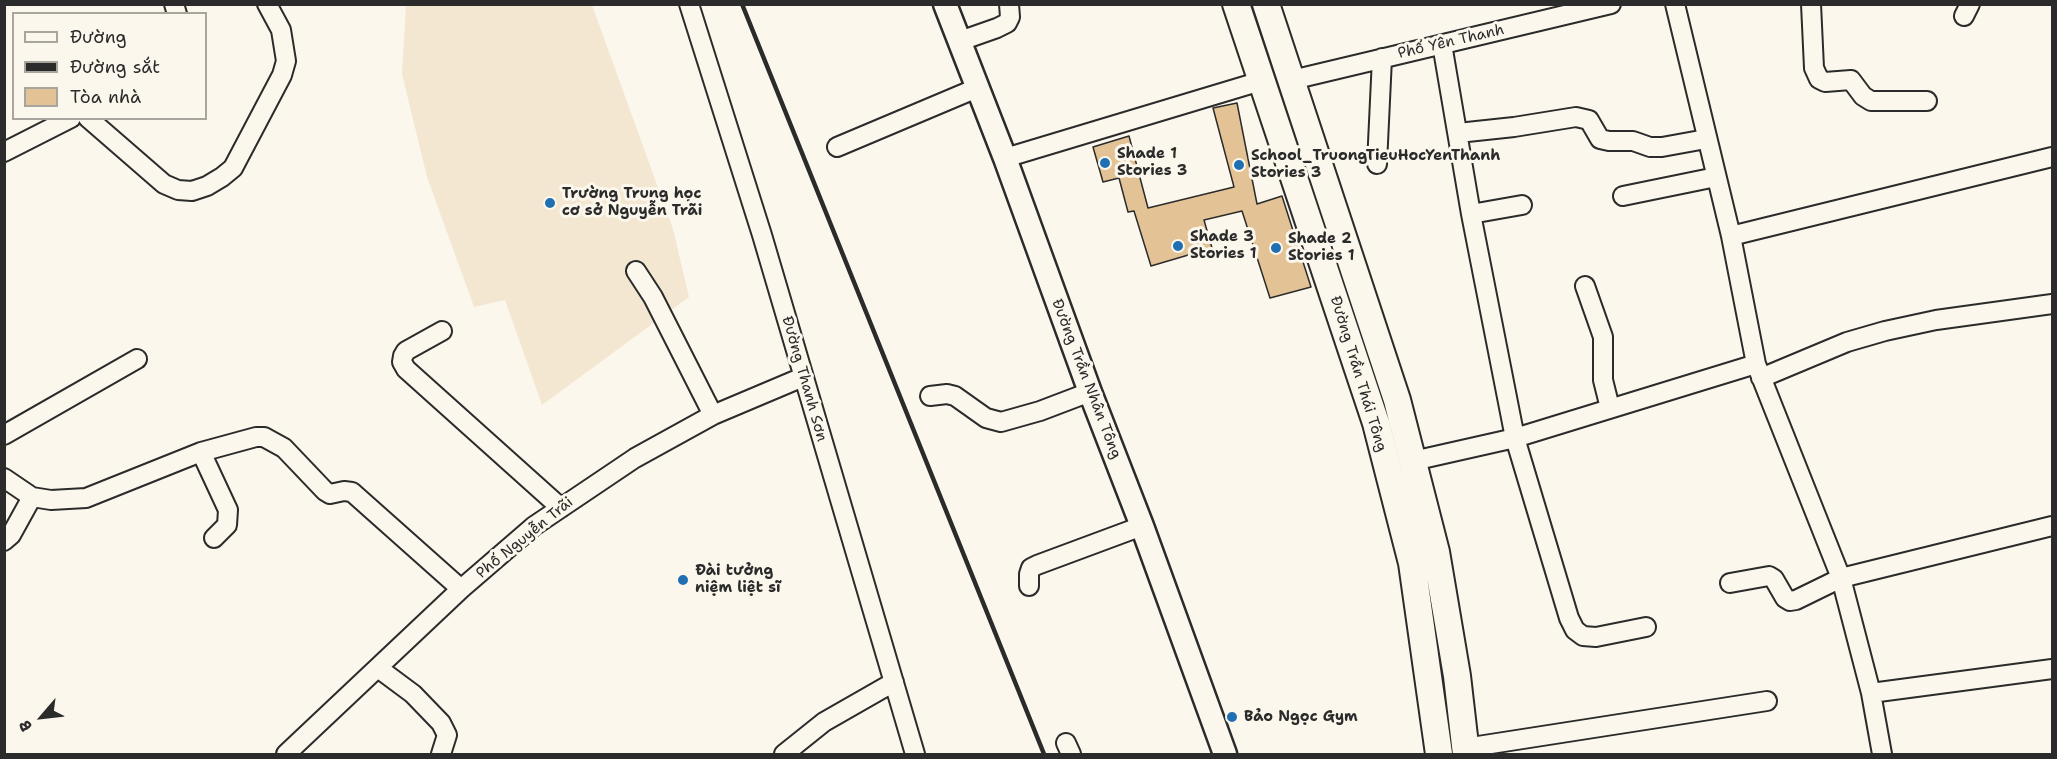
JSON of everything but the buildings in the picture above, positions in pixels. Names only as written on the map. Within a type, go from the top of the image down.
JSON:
[{"type":"highway","name":"Đường Trần Thái Tông","points":[[1236,4],[1376,423],[1412,563],[1438,754]]},
{"type":"highway","name":"Đường Trần Thái Tông","points":[[1266,4],[1397,400],[1436,552],[1466,751]]},
{"type":"highway","points":[[1333,292],[1358,284]]},
{"type":"main road","name":"Đường Trần Nhân Tông","points":[[945,4],[1005,158],[1225,754]]},
{"type":"street","points":[[90,120],[164,184],[178,190],[192,191],[207,186],[222,177],[233,168],[282,75],[286,61],[281,30],[267,4]]},
{"type":"street","name":"Đường Thanh Sơn","points":[[689,4],[762,235],[915,754]]},
{"type":"street","points":[[960,41],[1007,23],[1010,17],[1009,4]]},
{"type":"street","name":"Phố Yên Thanh","points":[[1292,80],[1611,4]]},
{"type":"street","points":[[1675,4],[1731,236],[1758,371],[1841,578],[1871,693],[1882,754]]},
{"type":"street","points":[[1811,4],[1814,68],[1820,80],[1825,82],[1851,80],[1863,96],[1871,101],[1927,101]]},
{"type":"street","points":[[1442,44],[1515,438],[1569,618],[1575,630],[1583,636],[1596,637],[1646,627]]},
{"type":"street","points":[[1377,164],[1382,58]]},
{"type":"street","points":[[1005,158],[1261,81]]},
{"type":"street","points":[[837,147],[977,88]]},
{"type":"street","points":[[1458,133],[1576,117],[1589,120],[1600,139],[1608,141],[1632,141],[1650,147],[1662,147],[1706,139]]},
{"type":"street","points":[[4,152],[67,120]]},
{"type":"street","points":[[1731,236],[2052,158]]},
{"type":"street","points":[[1623,196],[1716,177]]},
{"type":"street","points":[[1472,214],[1522,206]]},
{"type":"street","points":[[636,271],[653,297],[713,415]]},
{"type":"street","points":[[1585,286],[1603,338],[1603,380],[1610,408]]},
{"type":"street","points":[[1413,461],[1515,438],[1610,408],[1758,371],[1884,331],[1936,320],[2052,304]]},
{"type":"street","points":[[442,331],[406,351],[402,362],[406,369],[561,508]]},
{"type":"street","points":[[4,435],[137,359]]},
{"type":"street","name":"Phố Nguyễn Trãi","points":[[286,754],[461,589],[534,526],[635,458],[713,415],[803,377]]},
{"type":"street","points":[[930,396],[947,394],[955,396],[986,418],[1001,422],[1040,411],[1090,392]]},
{"type":"street","points":[[4,478],[32,497],[51,500],[86,498],[201,452],[256,437],[264,437],[284,448],[325,491],[330,494],[352,492],[461,589]]},
{"type":"street","points":[[201,452],[228,510],[227,525],[214,538]]},
{"type":"street","points":[[4,541],[11,535],[32,497]]},
{"type":"street","points":[[1029,586],[1031,568],[1142,526]]},
{"type":"street","points":[[1731,583],[1769,576],[1785,598],[1790,601],[1796,600],[1841,578],[2052,526]]},
{"type":"street","points":[[378,668],[414,694],[441,723],[447,735],[441,754]]},
{"type":"street","points":[[1871,693],[2052,669]]},
{"type":"street","points":[[784,754],[824,722],[894,682]]},
{"type":"street","points":[[1466,751],[1767,701]]},
{"type":"shaded area","name":"Trường Trung học cơ sở Nguyễn Trãi","points":[[406,5],[592,5],[673,229],[689,297],[542,405],[505,300],[474,307],[427,177],[402,74]]},
{"type":"railway","points":[[742,4],[1044,754]]},
{"type":"place","name":"Shade 1 Stories 3","points":[[1105,163]]},
{"type":"place","name":"School_TruongTieuHocYenThanh Stories 3","points":[[1239,165]]},
{"type":"place","name":"Trường Trung học cơ sở Nguyễn Trãi","points":[[550,203]]},
{"type":"place","name":"Shade 3 Stories 1","points":[[1178,246]]},
{"type":"place","name":"Shade 2 Stories 1","points":[[1276,248]]},
{"type":"place","name":"Đài tưởng niệm liệt sĩ","points":[[683,580]]},
{"type":"place","name":"Bảo Ngọc Gym","points":[[1232,717]]}]
